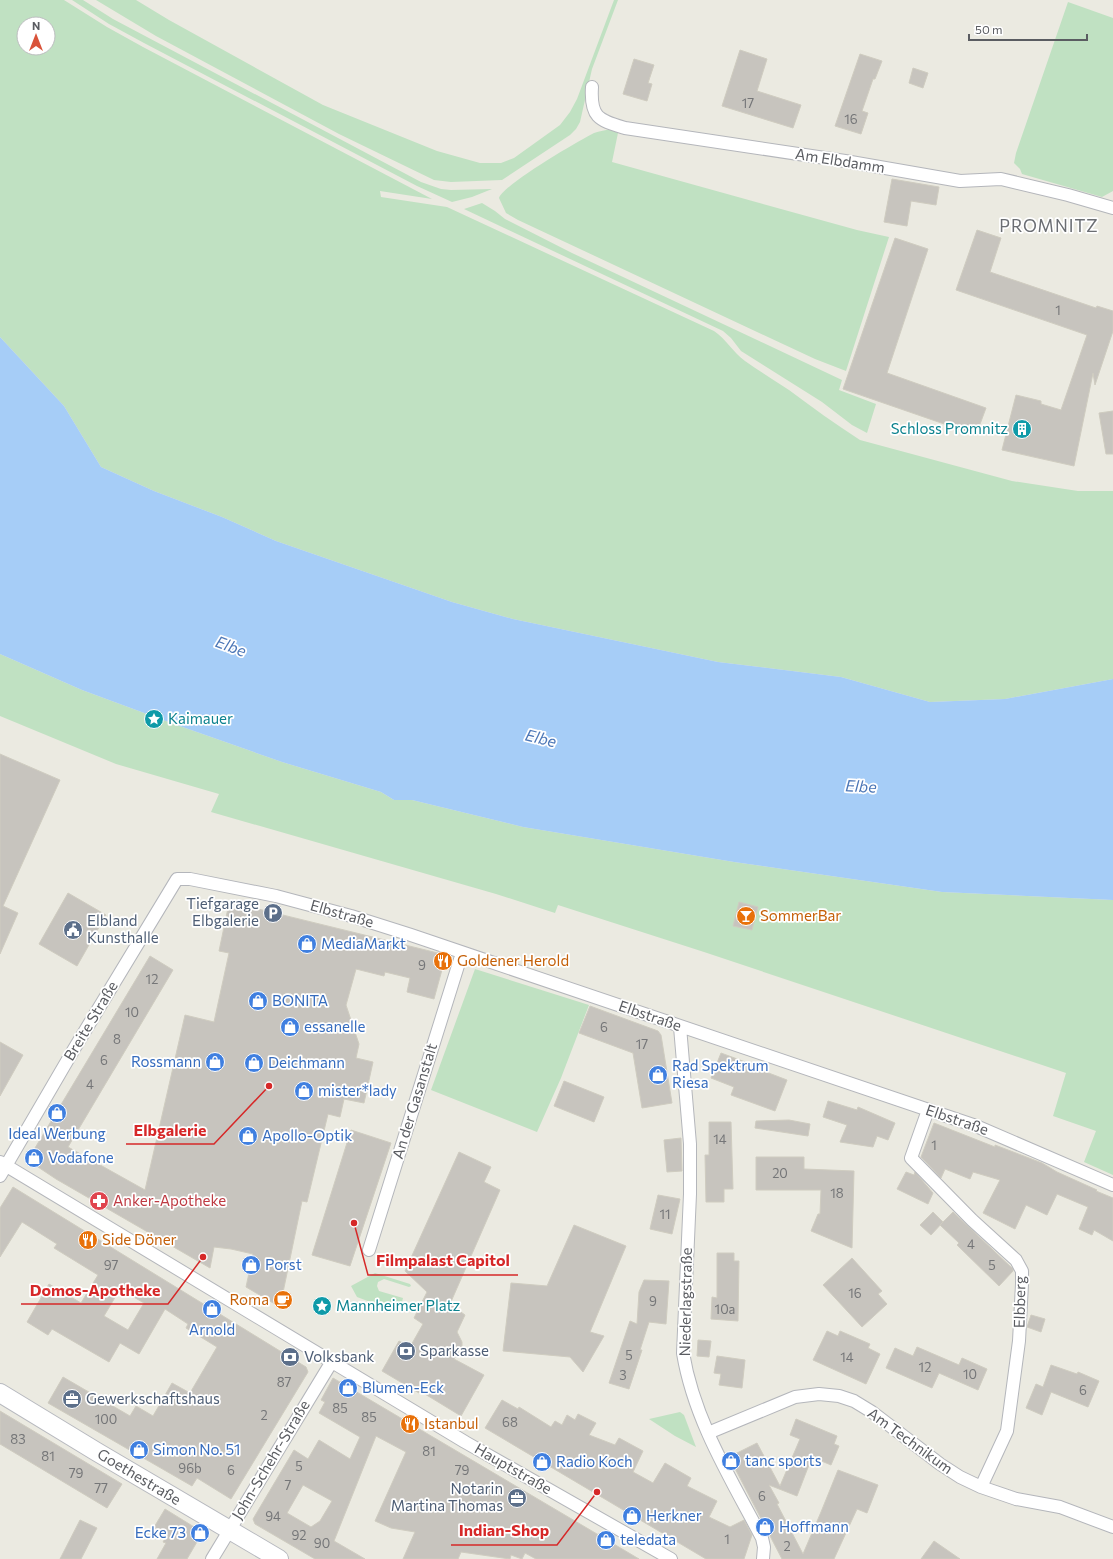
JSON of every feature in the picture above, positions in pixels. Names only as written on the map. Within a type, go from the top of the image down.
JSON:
[{"type":"main road","name":"Goethestraße","points":[[0,1393],[279,1559]]},
{"type":"street","name":"Am Elbdamm","points":[[592,87],[593,106],[599,118],[607,123],[626,128],[845,161],[960,181],[1001,179],[1068,195],[1113,208]]},
{"type":"street","name":"Elbstraße","points":[[177,879],[190,879],[276,896],[351,916],[928,1110],[993,1133],[1113,1185]]},
{"type":"street","name":"Breite Straße","points":[[0,1176],[3,1163],[177,879]]},
{"type":"street","name":"An der Gasanstalt","points":[[369,1250],[462,953]]},
{"type":"street","name":"Niederlagstraße","points":[[680,1027],[690,1144],[690,1194],[683,1353],[688,1377],[708,1432],[723,1465],[762,1538],[764,1547],[763,1559]]},
{"type":"street","name":"Elbberg","points":[[928,1110],[911,1158],[972,1220],[1016,1260],[1022,1271],[1018,1341],[1007,1431],[981,1487]]},
{"type":"street","name":"Hauptstraße","points":[[3,1163],[465,1442],[671,1559]]},
{"type":"street","name":"John-Schehr-Straße","points":[[212,1559],[331,1362]]},
{"type":"street","name":"Am Technikum","points":[[708,1432],[795,1397],[819,1394],[839,1396],[854,1401],[872,1412],[940,1464],[960,1477],[981,1487],[1016,1499],[1060,1507],[1113,1527]]},
{"type":"green space","points":[[0,0],[64,0],[107,27],[143,47],[432,199],[380,191],[381,197],[447,207],[714,331],[745,361],[860,440],[1012,481],[1078,491],[1113,491],[1113,679],[1005,699],[930,702],[841,677],[718,662],[513,619],[452,602],[276,541],[222,517],[154,491],[101,467],[64,406],[0,337]]},
{"type":"green space","points":[[72,0],[83,0],[113,19],[421,182],[441,189],[451,190],[492,189],[472,197],[452,202],[417,186],[144,43],[109,24]]},
{"type":"green space","points":[[96,0],[136,0],[169,20],[323,105],[437,151],[480,163],[501,163],[514,158],[560,125],[570,112],[577,99],[614,0],[618,0],[592,69],[580,122],[576,129],[570,135],[502,180],[451,182],[434,180],[339,134],[156,36]]},
{"type":"green space","points":[[1068,2],[1113,18],[1113,191],[1102,197],[1022,174],[1020,169],[1014,163],[1016,153]]},
{"type":"green space","points":[[612,129],[618,133],[612,162],[857,230],[889,237],[846,371],[815,359],[518,220],[506,213],[499,198],[513,183],[596,132]]},
{"type":"green space","points":[[482,203],[505,219],[572,253],[842,380],[839,390],[876,404],[867,433],[852,425],[822,402],[741,351],[731,338],[723,331],[464,209]]},
{"type":"green space","points":[[0,654],[82,690],[282,762],[381,792],[394,800],[412,800],[523,827],[734,862],[942,892],[1113,900],[1113,1175],[1084,1162],[1096,1131],[1053,1116],[1066,1073],[704,952],[558,905],[555,913],[496,894],[211,812],[219,794],[116,764],[0,716]]},
{"type":"green space","points":[[475,969],[589,1005],[561,1078],[537,1132],[431,1090]]},
{"type":"green space","points":[[375,1273],[410,1284],[411,1286],[409,1287],[384,1279],[378,1282],[377,1286],[379,1291],[403,1298],[402,1302],[373,1303],[357,1297],[351,1286]]},
{"type":"green space","points":[[680,1412],[684,1415],[696,1447],[675,1436],[649,1419]]},
{"type":"water","name":"Elbe","points":[[0,337],[64,406],[101,467],[154,491],[222,517],[276,541],[452,602],[513,619],[718,662],[841,677],[930,702],[1005,699],[1113,679],[1113,900],[942,892],[734,862],[523,827],[412,800],[394,800],[381,792],[282,762],[82,690],[0,654]]},
{"type":"building","points":[[740,50],[767,59],[757,91],[801,105],[793,128],[722,106]]},
{"type":"building","points":[[860,54],[882,61],[875,79],[873,79],[862,111],[868,113],[861,134],[835,126]]},
{"type":"building","points":[[634,59],[654,65],[648,83],[652,84],[647,101],[623,94]]},
{"type":"building","points":[[913,68],[928,73],[923,88],[909,83]]},
{"type":"building","points":[[892,179],[939,187],[936,205],[911,201],[907,226],[884,222]]},
{"type":"building","points":[[977,230],[1001,238],[990,272],[1096,308],[1097,306],[1113,311],[1113,331],[1095,385],[1093,373],[1074,466],[1002,450],[1016,395],[1041,401],[1041,404],[1061,410],[1087,335],[956,290]]},
{"type":"building","points":[[895,238],[928,249],[887,373],[986,408],[976,435],[843,389]]},
{"type":"building","points":[[1113,411],[1113,454],[1106,454],[1099,413]]},
{"type":"building","points":[[0,754],[60,780],[3,906],[18,913],[0,954]]},
{"type":"building","name":"Elbland Kunsthalle","points":[[68,893],[106,915],[77,966],[39,944]]},
{"type":"building","name":"SommerBar","points":[[739,902],[758,907],[752,930],[733,926]]},
{"type":"building","points":[[238,904],[446,955],[434,999],[407,992],[410,978],[385,972],[384,976],[356,969],[346,1005],[359,1044],[356,1058],[373,1062],[364,1103],[344,1099],[340,1117],[328,1114],[307,1202],[302,1201],[280,1307],[246,1287],[253,1254],[214,1247],[210,1268],[56,1179],[32,1163],[29,1158],[150,956],[173,970],[68,1147],[145,1190],[185,1015],[214,1022],[229,953],[219,951],[228,908],[237,910]]},
{"type":"building","points":[[590,1006],[658,1031],[661,1035],[672,1103],[642,1108],[633,1053],[579,1033]]},
{"type":"building","points":[[0,1042],[23,1055],[0,1096]]},
{"type":"building","points":[[721,1053],[767,1070],[766,1072],[787,1080],[775,1111],[731,1095],[734,1087],[711,1078]]},
{"type":"building","points":[[564,1081],[604,1097],[594,1122],[554,1106]]},
{"type":"building","points":[[828,1101],[857,1110],[858,1107],[895,1123],[888,1140],[877,1136],[873,1147],[840,1142],[847,1125],[823,1117]]},
{"type":"building","points":[[789,1120],[810,1124],[808,1136],[755,1128],[756,1121]]},
{"type":"building","points":[[709,1122],[731,1122],[733,1189],[724,1189],[724,1202],[706,1202],[705,1155],[709,1155]]},
{"type":"building","points":[[934,1123],[995,1147],[995,1145],[1042,1163],[1057,1172],[1113,1198],[1113,1241],[1094,1230],[1092,1235],[1079,1229],[1088,1207],[1057,1194],[1047,1215],[1026,1205],[1015,1229],[983,1213],[1000,1180],[973,1172],[970,1179],[945,1169],[941,1178],[921,1157]]},
{"type":"building","points":[[351,1130],[391,1143],[350,1266],[312,1255]]},
{"type":"building","points":[[681,1138],[682,1171],[667,1172],[664,1140]]},
{"type":"building","points":[[459,1152],[491,1167],[484,1182],[500,1190],[450,1304],[465,1315],[457,1332],[462,1342],[462,1346],[454,1359],[484,1375],[461,1416],[420,1391],[419,1393],[382,1371],[399,1341],[410,1347],[423,1324],[414,1318],[427,1292],[405,1271]]},
{"type":"building","points":[[756,1157],[804,1157],[804,1169],[854,1171],[852,1248],[811,1231],[818,1214],[820,1214],[821,1190],[756,1190]]},
{"type":"building","points":[[906,1172],[914,1175],[915,1172],[933,1193],[928,1204],[897,1189]]},
{"type":"building","points":[[13,1187],[306,1367],[308,1372],[231,1499],[197,1478],[192,1486],[48,1403],[63,1377],[130,1416],[136,1406],[153,1416],[172,1383],[190,1393],[217,1347],[186,1328],[188,1324],[165,1309],[139,1354],[120,1343],[109,1362],[52,1329],[48,1335],[27,1322],[49,1284],[81,1303],[98,1275],[54,1248],[57,1244],[22,1222],[0,1257],[0,1208]],"holes":[[[120,1289],[144,1303],[128,1330],[104,1316]]]},
{"type":"building","points":[[658,1195],[680,1199],[672,1234],[650,1229]]},
{"type":"building","points":[[933,1212],[943,1222],[931,1235],[920,1225]]},
{"type":"building","points":[[953,1212],[1013,1269],[1013,1271],[999,1286],[957,1245],[959,1243],[940,1225]]},
{"type":"building","points":[[574,1225],[626,1246],[590,1332],[604,1336],[583,1372],[570,1357],[503,1351],[511,1283],[547,1286]]},
{"type":"building","points":[[717,1253],[734,1253],[734,1261],[739,1261],[738,1321],[711,1319],[712,1297],[717,1298]]},
{"type":"building","points":[[852,1258],[882,1291],[878,1294],[887,1304],[862,1327],[823,1285]]},
{"type":"building","points":[[644,1280],[669,1281],[666,1324],[649,1322],[640,1350],[642,1350],[629,1389],[609,1383],[630,1321],[637,1324],[639,1292]]},
{"type":"building","points":[[1031,1315],[1045,1319],[1041,1332],[1027,1327]]},
{"type":"building","points":[[827,1331],[838,1336],[840,1331],[870,1344],[868,1348],[880,1354],[866,1384],[813,1360]]},
{"type":"building","points":[[698,1340],[711,1341],[709,1357],[697,1356]]},
{"type":"building","points":[[917,1347],[959,1365],[962,1358],[987,1369],[978,1390],[939,1373],[932,1388],[886,1368],[895,1348],[913,1356]]},
{"type":"building","points":[[717,1356],[745,1360],[742,1388],[719,1385],[721,1374],[714,1373]]},
{"type":"building","points":[[1051,1365],[1077,1374],[1078,1372],[1099,1381],[1088,1407],[1051,1392],[1042,1415],[1026,1408],[1036,1384],[1043,1387]]},
{"type":"building","points":[[333,1378],[639,1559],[536,1559],[525,1553],[522,1559],[511,1555],[510,1559],[461,1552],[458,1559],[403,1559],[415,1532],[391,1528],[375,1521],[406,1452],[376,1436],[334,1541],[365,1559],[315,1559],[255,1524],[253,1519],[294,1450],[308,1459],[319,1440],[350,1459],[360,1437],[319,1413],[325,1402],[321,1400]],"holes":[[[303,1485],[332,1501],[320,1521],[311,1527],[287,1513]]]},
{"type":"building","points":[[502,1400],[518,1409],[519,1407],[551,1427],[555,1421],[562,1425],[567,1415],[575,1420],[578,1414],[596,1423],[589,1435],[615,1445],[619,1438],[643,1451],[633,1472],[653,1483],[665,1463],[691,1478],[687,1486],[717,1501],[709,1517],[730,1527],[744,1520],[752,1535],[744,1559],[706,1559],[485,1428]]},
{"type":"building","points":[[0,1411],[122,1484],[107,1508],[0,1444]]},
{"type":"building","points":[[796,1419],[837,1436],[834,1444],[839,1446],[831,1465],[812,1457],[797,1496],[769,1485],[779,1503],[777,1504],[803,1554],[838,1470],[878,1485],[867,1513],[857,1509],[834,1559],[782,1559],[729,1457],[757,1443],[780,1486],[800,1439],[790,1435]]},
{"type":"building","points":[[165,1509],[199,1530],[201,1535],[187,1559],[157,1559],[166,1543],[163,1542],[166,1537],[153,1529]]},
{"type":"building","points":[[80,1520],[97,1528],[81,1559],[60,1559]]},
{"type":"building","points":[[934,1541],[960,1559],[921,1559]]},
{"type":"place","name":"Schloss Promnitz","points":[[1022,429]]},
{"type":"place","name":"Kaimauer","points":[[154,719]]},
{"type":"place","name":"Tiefgarage Elbgalerie","points":[[273,913]]},
{"type":"place","name":"SommerBar","points":[[746,916]]},
{"type":"place","name":"Elbland Kunsthalle","points":[[73,930]]},
{"type":"place","name":"MediaMarkt","points":[[307,944]]},
{"type":"place","name":"Goldener Herold","points":[[443,961]]},
{"type":"place","name":"BONITA","points":[[258,1001]]},
{"type":"place","name":"essanelle","points":[[290,1027]]},
{"type":"place","name":"Rossmann","points":[[215,1062]]},
{"type":"place","name":"Deichmann","points":[[254,1063]]},
{"type":"place","name":"Rad Spektrum Riesa","points":[[658,1075]]},
{"type":"place","name":"Elbgalerie","points":[[269,1086]]},
{"type":"place","name":"mister*lady","points":[[304,1091]]},
{"type":"place","name":"Ideal Werbung","points":[[57,1113]]},
{"type":"place","name":"Apollo-Optik","points":[[248,1136]]},
{"type":"place","name":"Vodafone","points":[[34,1158]]},
{"type":"place","name":"Anker-Apotheke","points":[[99,1201]]},
{"type":"place","name":"Filmpalast Capitol","points":[[354,1223]]},
{"type":"place","name":"Side Döner","points":[[88,1240]]},
{"type":"place","name":"Domos-Apotheke","points":[[203,1257]]},
{"type":"place","name":"Porst","points":[[251,1265]]},
{"type":"place","name":"Roma","points":[[283,1300]]},
{"type":"place","name":"Mannheimer Platz","points":[[322,1306]]},
{"type":"place","name":"Arnold","points":[[212,1309]]},
{"type":"place","name":"Sparkasse","points":[[406,1351]]},
{"type":"place","name":"Volksbank","points":[[290,1357]]},
{"type":"place","name":"Blumen-Eck","points":[[348,1388]]},
{"type":"place","name":"Gewerkschaftshaus","points":[[72,1399]]},
{"type":"place","name":"Istanbul","points":[[410,1424]]},
{"type":"place","name":"Simon No. 51","points":[[139,1450]]},
{"type":"place","name":"tanc sports","points":[[731,1461]]},
{"type":"place","name":"Radio Koch","points":[[542,1462]]},
{"type":"place","name":"Indian-Shop","points":[[597,1492]]},
{"type":"place","name":"Notarin Martina Thomas","points":[[517,1498]]},
{"type":"place","name":"Herkner","points":[[632,1516]]},
{"type":"place","name":"Hoffmann","points":[[765,1527]]},
{"type":"place","name":"Ecke 73","points":[[200,1533]]},
{"type":"place","name":"teledata","points":[[606,1540]]},
{"type":"district","name":"PROMNITZ","points":[[1049,226]]}]
